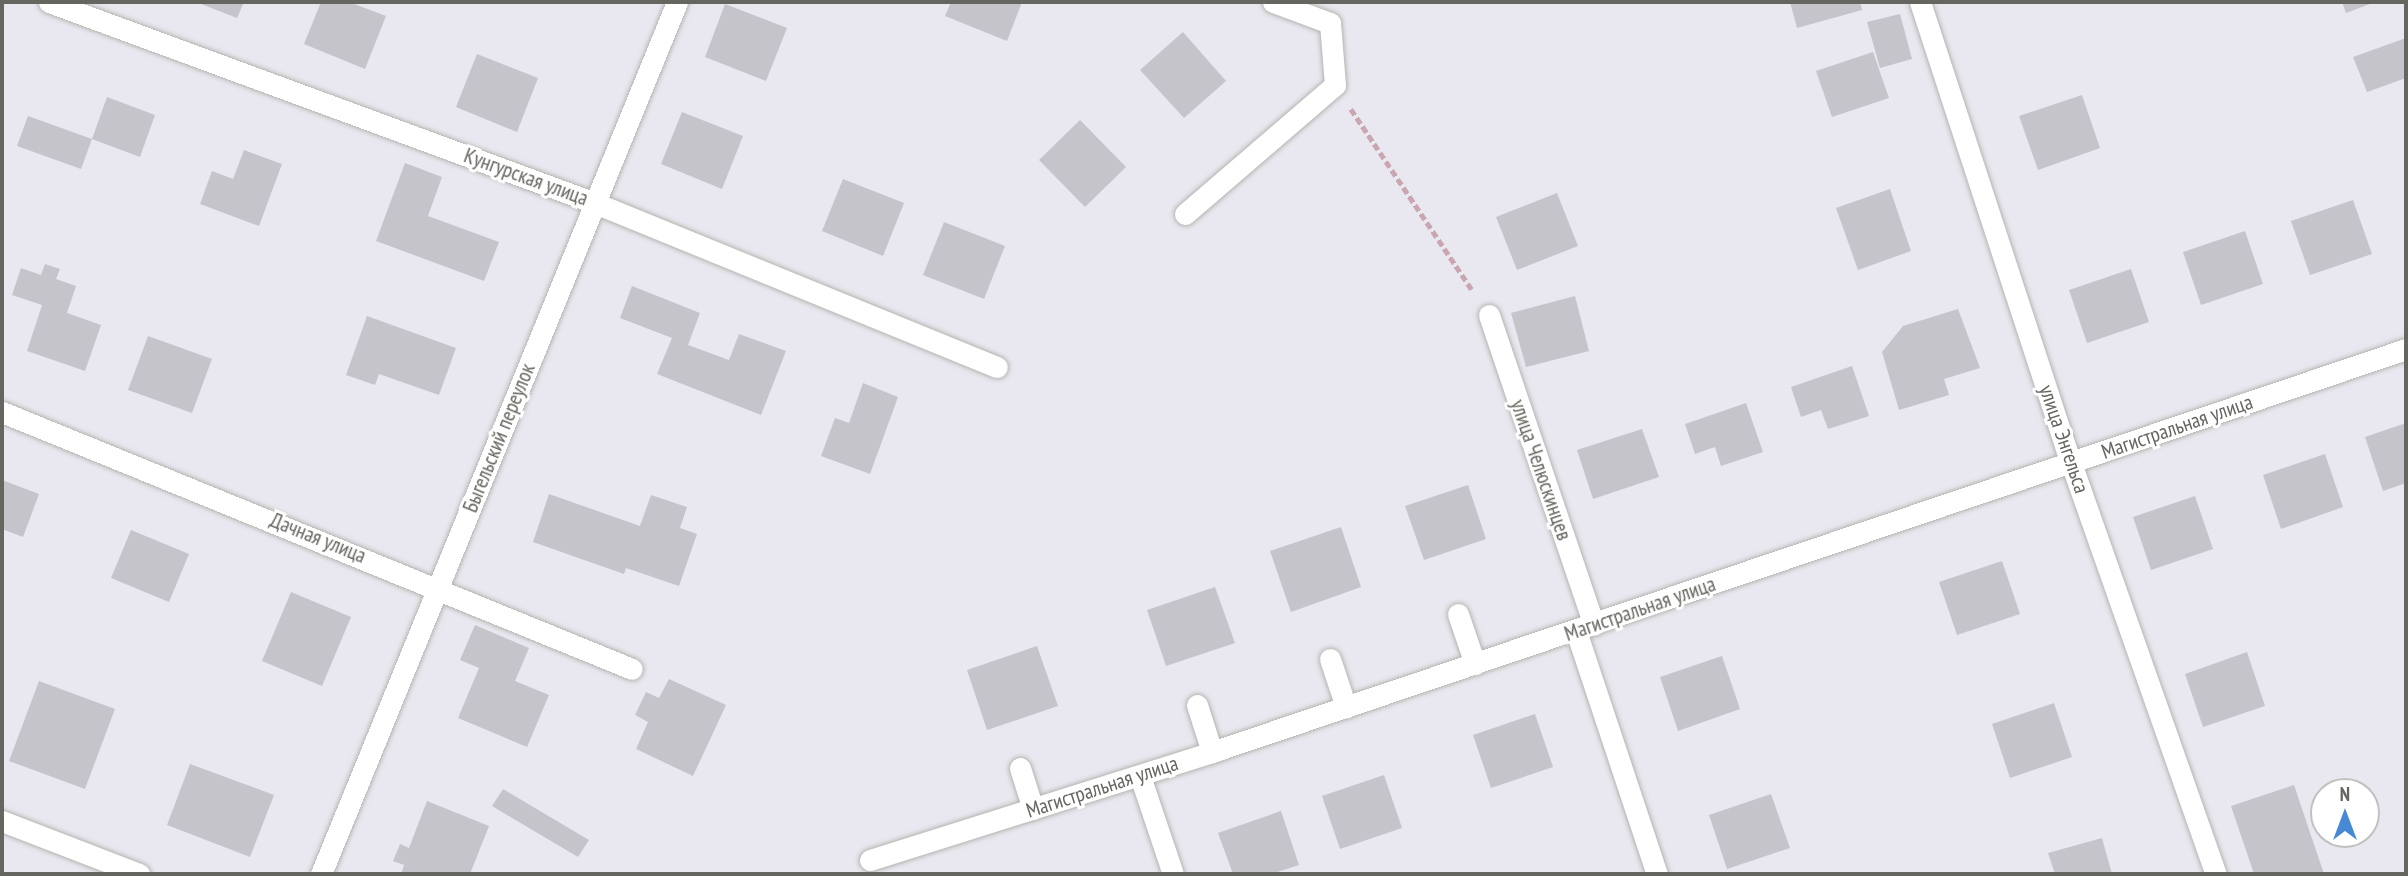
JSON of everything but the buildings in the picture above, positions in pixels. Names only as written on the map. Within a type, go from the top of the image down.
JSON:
[{"type":"street","name":"Кунгурская улица","points":[[50,2],[595,203],[997,367]]},
{"type":"street","name":"Быгельский переулок","points":[[321,874],[677,2]]},
{"type":"street","points":[[1185,214],[1335,85],[1330,23],[1273,2]]},
{"type":"street","name":"улица Энгельса","points":[[1920,2],[2071,463],[2216,874]]},
{"type":"street","name":"улица Челюскинцев","points":[[1489,315],[1657,874]]},
{"type":"street","name":"Магистральная улица","points":[[870,860],[1140,776],[1585,628],[2406,349]]},
{"type":"street","name":"Дачная улица","points":[[2,412],[439,587],[632,669]]},
{"type":"street","points":[[1458,614],[1475,664]]},
{"type":"street","points":[[1330,659],[1346,707]]},
{"type":"street","points":[[1197,705],[1212,752]]},
{"type":"street","points":[[1020,768],[1033,809]]},
{"type":"street","points":[[1140,776],[1174,874]]},
{"type":"street","points":[[2,821],[139,874]]},
{"type":"path","points":[[1335,85],[1489,315]]}]
